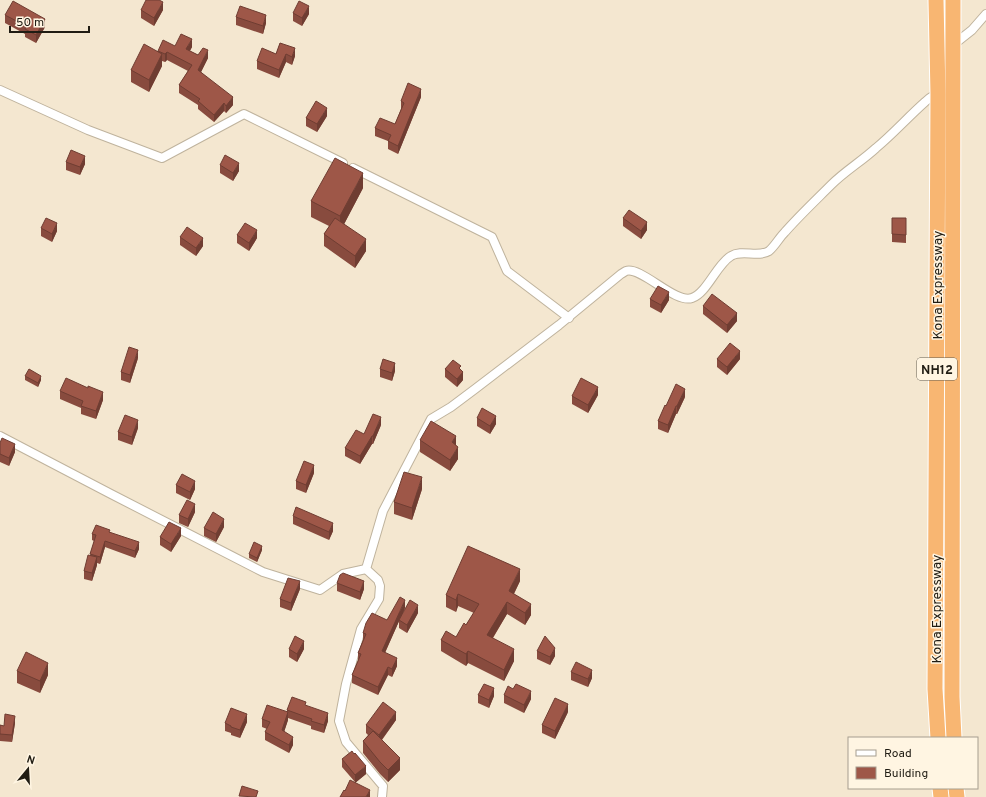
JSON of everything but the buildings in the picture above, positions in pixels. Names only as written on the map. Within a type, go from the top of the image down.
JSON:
[{"type":"highway","name":"Kona Expressway","points":[[936,0],[938,94],[935,673],[938,737]]},
{"type":"highway","name":"Kona Expressway","points":[[953,0],[952,697],[954,737]]},
{"type":"street","points":[[953,45],[972,30],[986,14]]},
{"type":"street","points":[[0,90],[88,130],[162,158],[244,114],[492,237],[507,271],[569,318]]},
{"type":"street","points":[[366,569],[383,511],[431,419],[451,407],[475,389],[569,318],[621,274],[627,271],[634,271],[667,290],[688,299],[696,296],[703,290],[724,261],[731,256],[736,254],[760,254],[767,252],[833,184],[876,148],[924,102],[938,94],[953,93]]},
{"type":"street","points":[[0,436],[263,572],[320,590],[343,574],[366,569]]},
{"type":"street","points":[[366,569],[378,580],[380,586],[379,599],[361,629],[346,684],[339,721],[346,742],[383,786],[382,797]]}]
